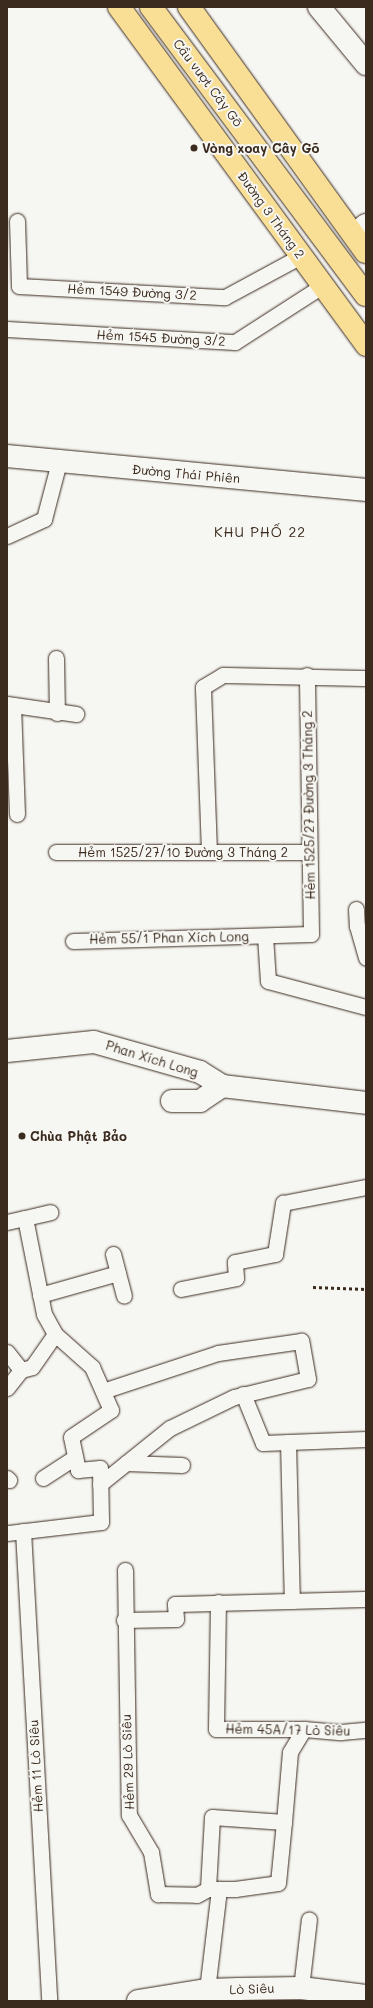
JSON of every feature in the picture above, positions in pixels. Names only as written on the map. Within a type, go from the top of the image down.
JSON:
[{"type":"main road","name":"Đường 3 Tháng 2","points":[[119,7],[366,346]]},
{"type":"main road","name":"Cầu vượt Cây Gõ","points":[[151,7],[366,295]]},
{"type":"main road","points":[[189,7],[362,237]]},
{"type":"street","points":[[319,7],[366,64]]},
{"type":"street","name":"Đường Thái Phiên","points":[[7,456],[366,490]]},
{"type":"street","name":"Phan Xích Long","points":[[7,1051],[94,1042],[200,1072],[222,1086],[366,1103]]},
{"type":"street","points":[[172,1101],[200,1101],[222,1086]]},
{"type":"street","name":"Lò Siêu","points":[[138,2001],[207,1990],[240,1995],[301,1988],[366,1996]]},
{"type":"lane","name":"Hẻm 1549 Đường 3/2","points":[[17,221],[19,286],[225,297],[301,256]]},
{"type":"lane","name":"Hẻm 1545 Đường 3/2","points":[[7,329],[235,342],[322,286]]},
{"type":"lane","points":[[7,536],[44,519],[59,462]]},
{"type":"lane","points":[[56,658],[57,713]]},
{"type":"lane","points":[[209,852],[203,687],[223,675],[306,675],[366,678]]},
{"type":"lane","name":"Hẻm 1525/27 Đường 3 Tháng 2","points":[[306,675],[311,934]]},
{"type":"lane","points":[[17,814],[10,705],[57,713],[76,714]]},
{"type":"lane","name":"Hẻm 1525/27/10 Đường 3 Tháng 2","points":[[56,852],[309,852]]},
{"type":"lane","points":[[356,909],[357,926],[366,958]]},
{"type":"lane","name":"Hẻm 55/1 Phan Xích Long","points":[[74,940],[311,934]]},
{"type":"lane","name":"Hẻm 55/1 Phan Xích Long","points":[[265,936],[268,981],[366,1007]]},
{"type":"lane","points":[[181,1289],[236,1278],[235,1262],[275,1254],[283,1203],[366,1187]]},
{"type":"lane","points":[[7,1222],[50,1212]]},
{"type":"lane","points":[[7,1533],[101,1522],[100,1468],[78,1470],[71,1437],[111,1410],[92,1367],[55,1334],[44,1314],[25,1218]]},
{"type":"lane","points":[[113,1254],[124,1296]]},
{"type":"lane","points":[[40,1295],[118,1273]]},
{"type":"lane","points":[[7,1388],[20,1370],[32,1367],[55,1334]]},
{"type":"lane","points":[[100,1484],[170,1428],[234,1396],[308,1379],[301,1341],[218,1353],[102,1391]]},
{"type":"lane","points":[[7,1352],[20,1370]]},
{"type":"lane","points":[[243,1394],[263,1444],[366,1439]]},
{"type":"lane","points":[[288,1442],[292,1601]]},
{"type":"lane","points":[[43,1478],[75,1457]]},
{"type":"lane","points":[[126,1463],[182,1465]]},
{"type":"lane","name":"Hẻm 11 Lò Siêu","points":[[23,1531],[48,2001]]},
{"type":"lane","name":"Hẻm 29 Lò Siêu","points":[[124,1570],[129,1815],[151,1852],[158,1894],[197,1895],[214,1889]]},
{"type":"lane","points":[[124,1620],[176,1619],[175,1604],[366,1600]]},
{"type":"lane","name":"Hẻm 45A/17 Lò Siêu","points":[[218,1602],[216,1729],[304,1729],[340,1732],[366,1730]]},
{"type":"lane","points":[[214,1889],[278,1883],[290,1752],[304,1729]]},
{"type":"lane","points":[[207,1990],[214,1889],[212,1817],[284,1822]]},
{"type":"lane","points":[[301,1988],[309,1919]]},
{"type":"path","points":[[313,1287],[366,1289]]},
{"type":"place","name":"Vòng xoay Cây Gõ","points":[[194,148]]},
{"type":"place","name":"Chùa Phật Bảo","points":[[22,1136]]},
{"type":"district","name":"KHU PHỐ 22","points":[[260,532]]}]
